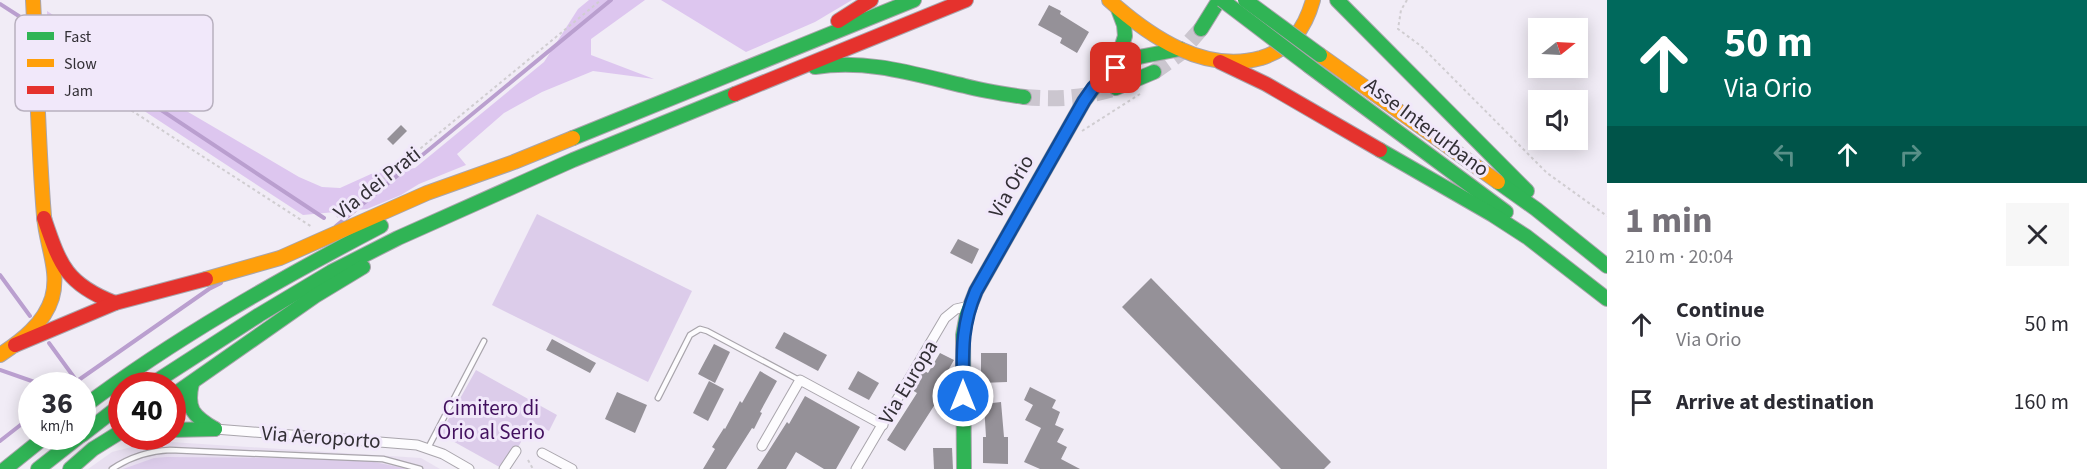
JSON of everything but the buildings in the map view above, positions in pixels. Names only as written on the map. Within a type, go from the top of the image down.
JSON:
[{"type":"main road","points":[[33,0],[34,15]]},
{"type":"main road","points":[[708,83],[752,57],[834,23],[871,0]]},
{"type":"main road","points":[[15,345],[115,303],[280,258],[427,193],[514,162],[914,0]]},
{"type":"main road","points":[[171,372],[331,272],[398,238],[573,160],[966,0]]},
{"type":"main road","points":[[1201,29],[1220,0]]},
{"type":"main road","name":"Asse Interurbano","points":[[1220,0],[1607,289]]},
{"type":"main road","name":"Asse Interurbano","points":[[1245,0],[1536,209],[1607,266]]},
{"type":"main road","points":[[1220,62],[1244,62],[1278,52],[1303,30],[1313,0]]},
{"type":"main road","points":[[1337,0],[1519,185],[1566,222],[1569,235]]},
{"type":"main road","points":[[1114,4],[1180,49],[1220,62],[1266,84],[1493,215],[1527,237],[1607,299]]},
{"type":"main road","name":"Via Orio","points":[[964,469],[963,335],[969,306],[1048,163],[1093,88],[1114,64],[1125,36],[1124,25],[1114,4]]},
{"type":"main road","name":"Via Orio","points":[[1093,88],[1116,68],[1129,61],[1180,49]]},
{"type":"main road","points":[[782,75],[824,65],[879,66],[1024,97]]},
{"type":"main road","points":[[1116,88],[1154,72]]},
{"type":"main road","points":[[0,355],[15,345],[40,322],[53,292],[54,271],[46,239],[44,218],[39,111]]},
{"type":"main road","points":[[96,397],[117,381],[281,279],[375,229],[514,162]]},
{"type":"main road","points":[[186,386],[315,296],[463,208]]},
{"type":"main road","points":[[44,218],[64,271],[94,296],[115,303]]},
{"type":"main road","points":[[192,382],[189,393],[190,408],[195,417],[215,429]]},
{"type":"main road","points":[[96,424],[108,415]]},
{"type":"main road","points":[[186,430],[215,429]]},
{"type":"main road","points":[[5,469],[29,450]]},
{"type":"main road","points":[[38,469],[63,450]]},
{"type":"main road","points":[[70,469],[92,450]]},
{"type":"street","name":"Via Europa","points":[[856,469],[945,318],[956,309],[969,306]]},
{"type":"street","points":[[762,446],[800,381],[883,425]]},
{"type":"street","name":"Via Aeroporto","points":[[215,429],[402,442],[428,448],[469,469]]},
{"type":"street","points":[[504,469],[516,451]]},
{"type":"street","points":[[542,453],[572,469]]},
{"type":"lane","points":[[658,398],[690,335],[700,329],[800,381]]},
{"type":"lane","points":[[428,448],[484,341]]},
{"type":"lane","points":[[112,469],[139,455],[170,450],[383,459],[420,469]]},
{"type":"path","name":"Via dei Prati","points":[[336,218],[601,0]]},
{"type":"path","points":[[1407,0],[1401,10],[1398,29],[1421,46],[1546,173],[1607,216]]},
{"type":"path","points":[[1078,134],[1087,126],[1142,93]]},
{"type":"path","name":"Via dei Prati","points":[[132,111],[311,228],[319,225]]},
{"type":"path","points":[[528,460],[533,469]]},
{"type":"shaded area","points":[[589,0],[645,0],[591,39],[591,55],[654,79],[593,71],[542,92],[504,113],[457,154],[466,165],[367,209],[303,215],[144,111],[186,111],[299,177],[322,187],[340,188],[371,174],[415,168],[544,62],[578,9]]},
{"type":"shaded area","points":[[661,0],[852,0],[815,22],[746,52]]},
{"type":"shaded area","points":[[186,443],[421,458],[440,469],[88,469],[112,452],[186,450]]},
{"type":"green space","points":[[537,214],[692,291],[648,382],[492,305]]},
{"type":"green space","name":"Cimitero di Orio al Serio","points":[[476,370],[557,415],[549,431],[532,422],[506,469],[440,434]]},
{"type":"green space","points":[[154,458],[369,461],[408,469],[123,469]]},
{"type":"waterway","points":[[336,226],[611,0]]},
{"type":"waterway","points":[[0,4],[17,15]]},
{"type":"waterway","points":[[163,111],[324,218]]},
{"type":"waterway","points":[[0,275],[30,316]]},
{"type":"waterway","points":[[90,372],[221,283]]},
{"type":"waterway","points":[[49,343],[70,372]]},
{"type":"waterway","points":[[0,370],[18,376]]},
{"type":"waterway","points":[[0,441],[18,427]]},
{"type":"tunnel","points":[[1154,72],[1179,54],[1201,29]]},
{"type":"tunnel","points":[[1024,97],[1071,97],[1116,88]]},
{"type":"traffic: fast","points":[[573,138],[914,0]]},
{"type":"traffic: fast","points":[[1201,29],[1219,0]]},
{"type":"traffic: fast","points":[[1222,0],[1309,66]]},
{"type":"traffic: fast","points":[[1245,0],[1320,55]]},
{"type":"traffic: fast","points":[[1337,0],[1527,191]]},
{"type":"traffic: fast","points":[[964,469],[963,335],[967,314],[976,291],[1084,101],[1119,55],[1125,36],[1118,9]]},
{"type":"traffic: fast","points":[[1110,73],[1139,57],[1180,49]]},
{"type":"traffic: fast","points":[[815,67],[872,66],[1024,97]]},
{"type":"traffic: fast","points":[[1309,66],[1506,212]]},
{"type":"traffic: fast","points":[[1116,88],[1154,72]]},
{"type":"traffic: fast","points":[[171,372],[331,272],[398,238],[573,160],[735,94]]},
{"type":"traffic: fast","points":[[1380,150],[1527,237],[1607,299]]},
{"type":"traffic: fast","points":[[1498,182],[1536,209],[1607,266]]},
{"type":"traffic: fast","points":[[96,398],[153,358],[228,311],[381,226]]},
{"type":"traffic: fast","points":[[186,386],[315,296],[363,267]]},
{"type":"traffic: fast","points":[[192,383],[190,399],[193,411],[196,416],[215,429]]},
{"type":"traffic: fast","points":[[96,424],[108,415]]},
{"type":"traffic: fast","points":[[186,430],[215,429]]},
{"type":"traffic: fast","points":[[70,469],[108,440]]},
{"type":"traffic: fast","points":[[5,469],[29,450]]},
{"type":"traffic: fast","points":[[38,469],[62,450]]},
{"type":"traffic: slow","points":[[33,0],[34,15]]},
{"type":"traffic: slow","points":[[1109,0],[1142,26],[1179,48],[1219,61],[1240,62],[1261,58],[1288,43],[1301,29],[1313,0]]},
{"type":"traffic: slow","points":[[1320,55],[1498,182]]},
{"type":"traffic: slow","points":[[0,355],[24,338],[38,324],[48,307],[54,288],[54,268],[45,226],[38,111]]},
{"type":"traffic: slow","points":[[206,279],[280,258],[427,193],[573,138]]},
{"type":"traffic: jam","points":[[838,21],[871,0]]},
{"type":"traffic: jam","points":[[735,94],[966,0]]},
{"type":"traffic: jam","points":[[1220,62],[1266,84],[1380,150]]},
{"type":"traffic: jam","points":[[44,218],[55,248],[67,271],[85,288],[115,303]]},
{"type":"traffic: jam","points":[[15,345],[115,303],[206,279]]},
{"type":"route","points":[[963,396],[964,324],[976,291],[1084,101],[1093,88],[1116,68]]}]
